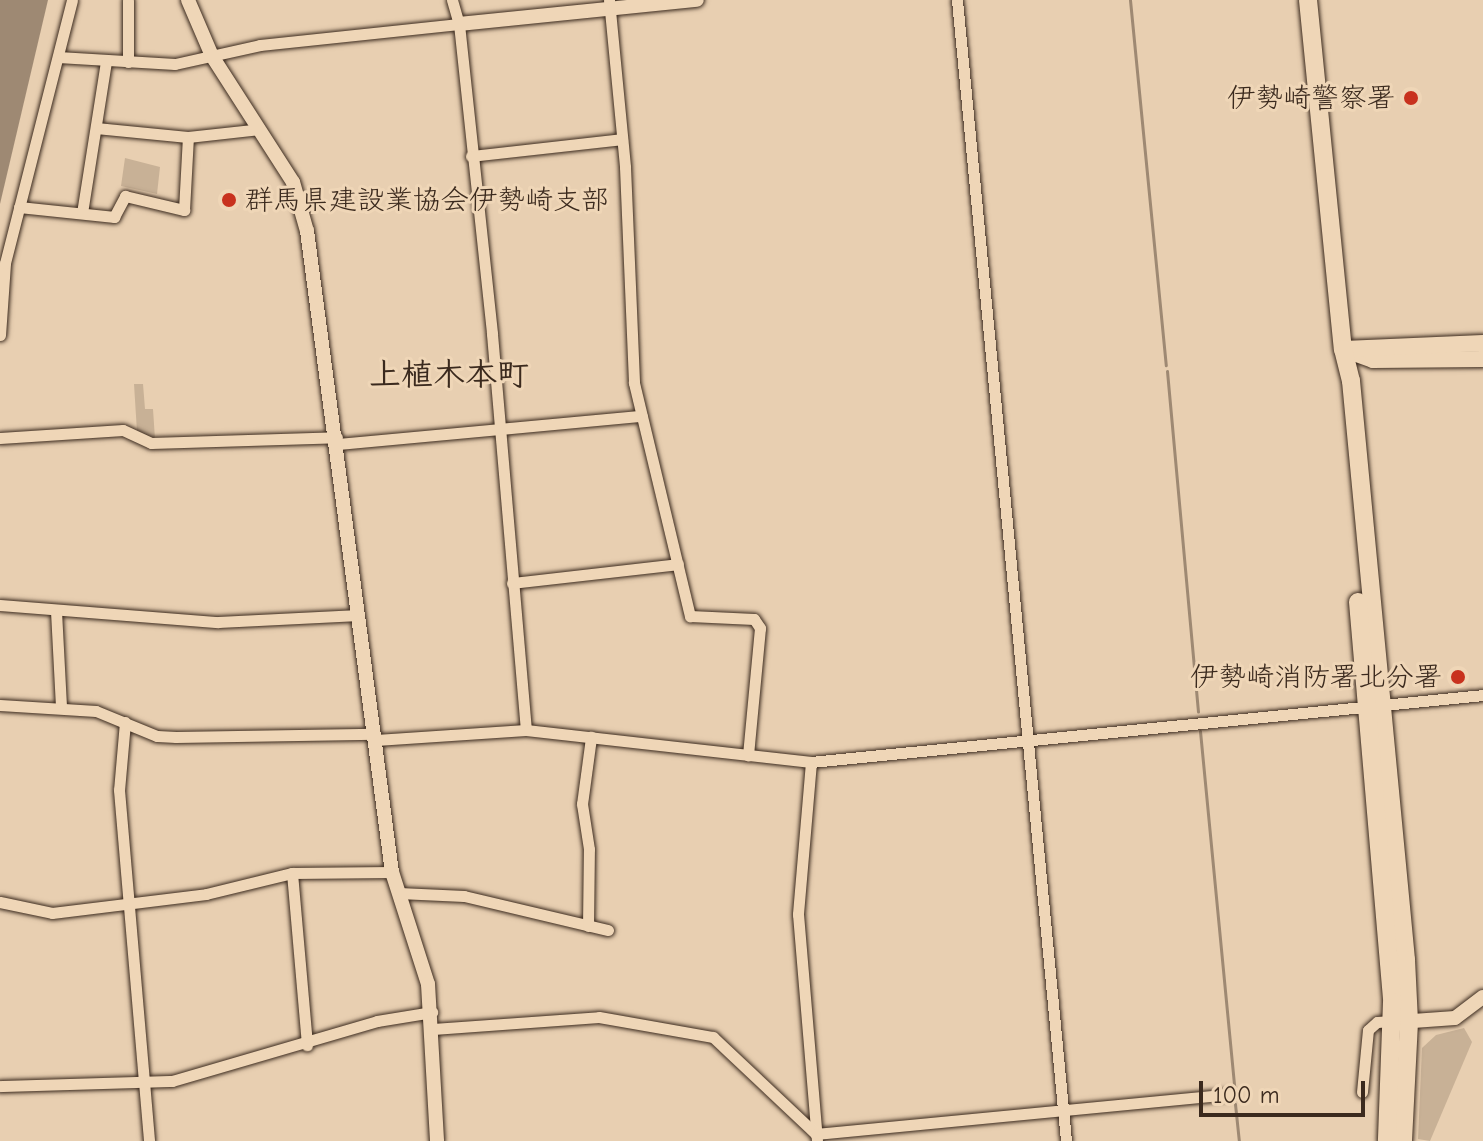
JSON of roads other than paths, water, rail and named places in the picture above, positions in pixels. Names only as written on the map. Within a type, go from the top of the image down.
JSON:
[{"type":"highway","points":[[1308,0],[1343,349],[1351,381],[1401,1022],[1403,1141]]},
{"type":"highway","points":[[1387,1141],[1401,1022]]},
{"type":"main road","points":[[1343,349],[1372,344],[1483,343]]},
{"type":"main road","points":[[1343,349],[1373,360],[1483,359]]},
{"type":"street","points":[[0,335],[5,263],[72,0]]},
{"type":"street","points":[[128,0],[128,62]]},
{"type":"street","points":[[188,0],[212,56],[293,182],[307,231],[392,872],[425,971],[432,1012],[437,1141]]},
{"type":"street","points":[[452,0],[459,24],[526,730]]},
{"type":"street","points":[[58,57],[175,64],[212,56],[609,4],[697,0]]},
{"type":"street","points":[[957,0],[1066,1141]]},
{"type":"street","points":[[609,4],[622,139],[634,383],[690,616],[754,619],[760,628],[748,755]]},
{"type":"street","points":[[82,213],[106,61]]},
{"type":"street","points":[[96,128],[188,137],[260,129]]},
{"type":"street","points":[[19,207],[114,217],[125,196],[184,210],[188,137]]},
{"type":"street","points":[[471,156],[622,139]]},
{"type":"street","points":[[0,438],[123,430],[151,443],[337,441],[642,416]]},
{"type":"street","points":[[512,583],[678,564]]},
{"type":"street","points":[[0,605],[218,622],[359,615]]},
{"type":"street","points":[[56,611],[61,706]]},
{"type":"street","points":[[0,705],[61,706],[125,722],[157,736],[375,737],[526,730],[811,762],[1483,695]]},
{"type":"street","points":[[125,722],[119,790],[149,1141]]},
{"type":"street","points":[[588,926],[589,849],[582,804],[591,737]]},
{"type":"street","points":[[811,762],[798,914],[816,1137]]},
{"type":"street","points":[[0,902],[52,913],[206,894],[292,873],[392,872]]},
{"type":"street","points":[[292,873],[307,1045]]},
{"type":"street","points":[[399,893],[464,896],[608,930]]},
{"type":"street","points":[[1362,1092],[1368,1030],[1377,1022],[1455,1018],[1483,997]]},
{"type":"street","points":[[0,1086],[172,1081],[307,1045],[377,1021],[432,1012]]},
{"type":"street","points":[[433,1029],[599,1017],[713,1037],[816,1137]]},
{"type":"street","points":[[816,1137],[1230,1094]]},
{"type":"waterway","points":[[1130,0],[1166,365]]},
{"type":"waterway","points":[[1167,371],[1198,712]]},
{"type":"waterway","points":[[1200,731],[1234,1086]]},
{"type":"waterway","points":[[1235,1104],[1239,1141]]},
{"type":"place","name":"伊勢崎警察署","points":[[1411,98]]},
{"type":"place","name":"群馬県建設業協会伊勢崎支部","points":[[229,200]]},
{"type":"place","name":"伊勢崎消防署北分署","points":[[1458,677]]},
{"type":"district","name":"上植木本町","points":[[449,375]]}]
